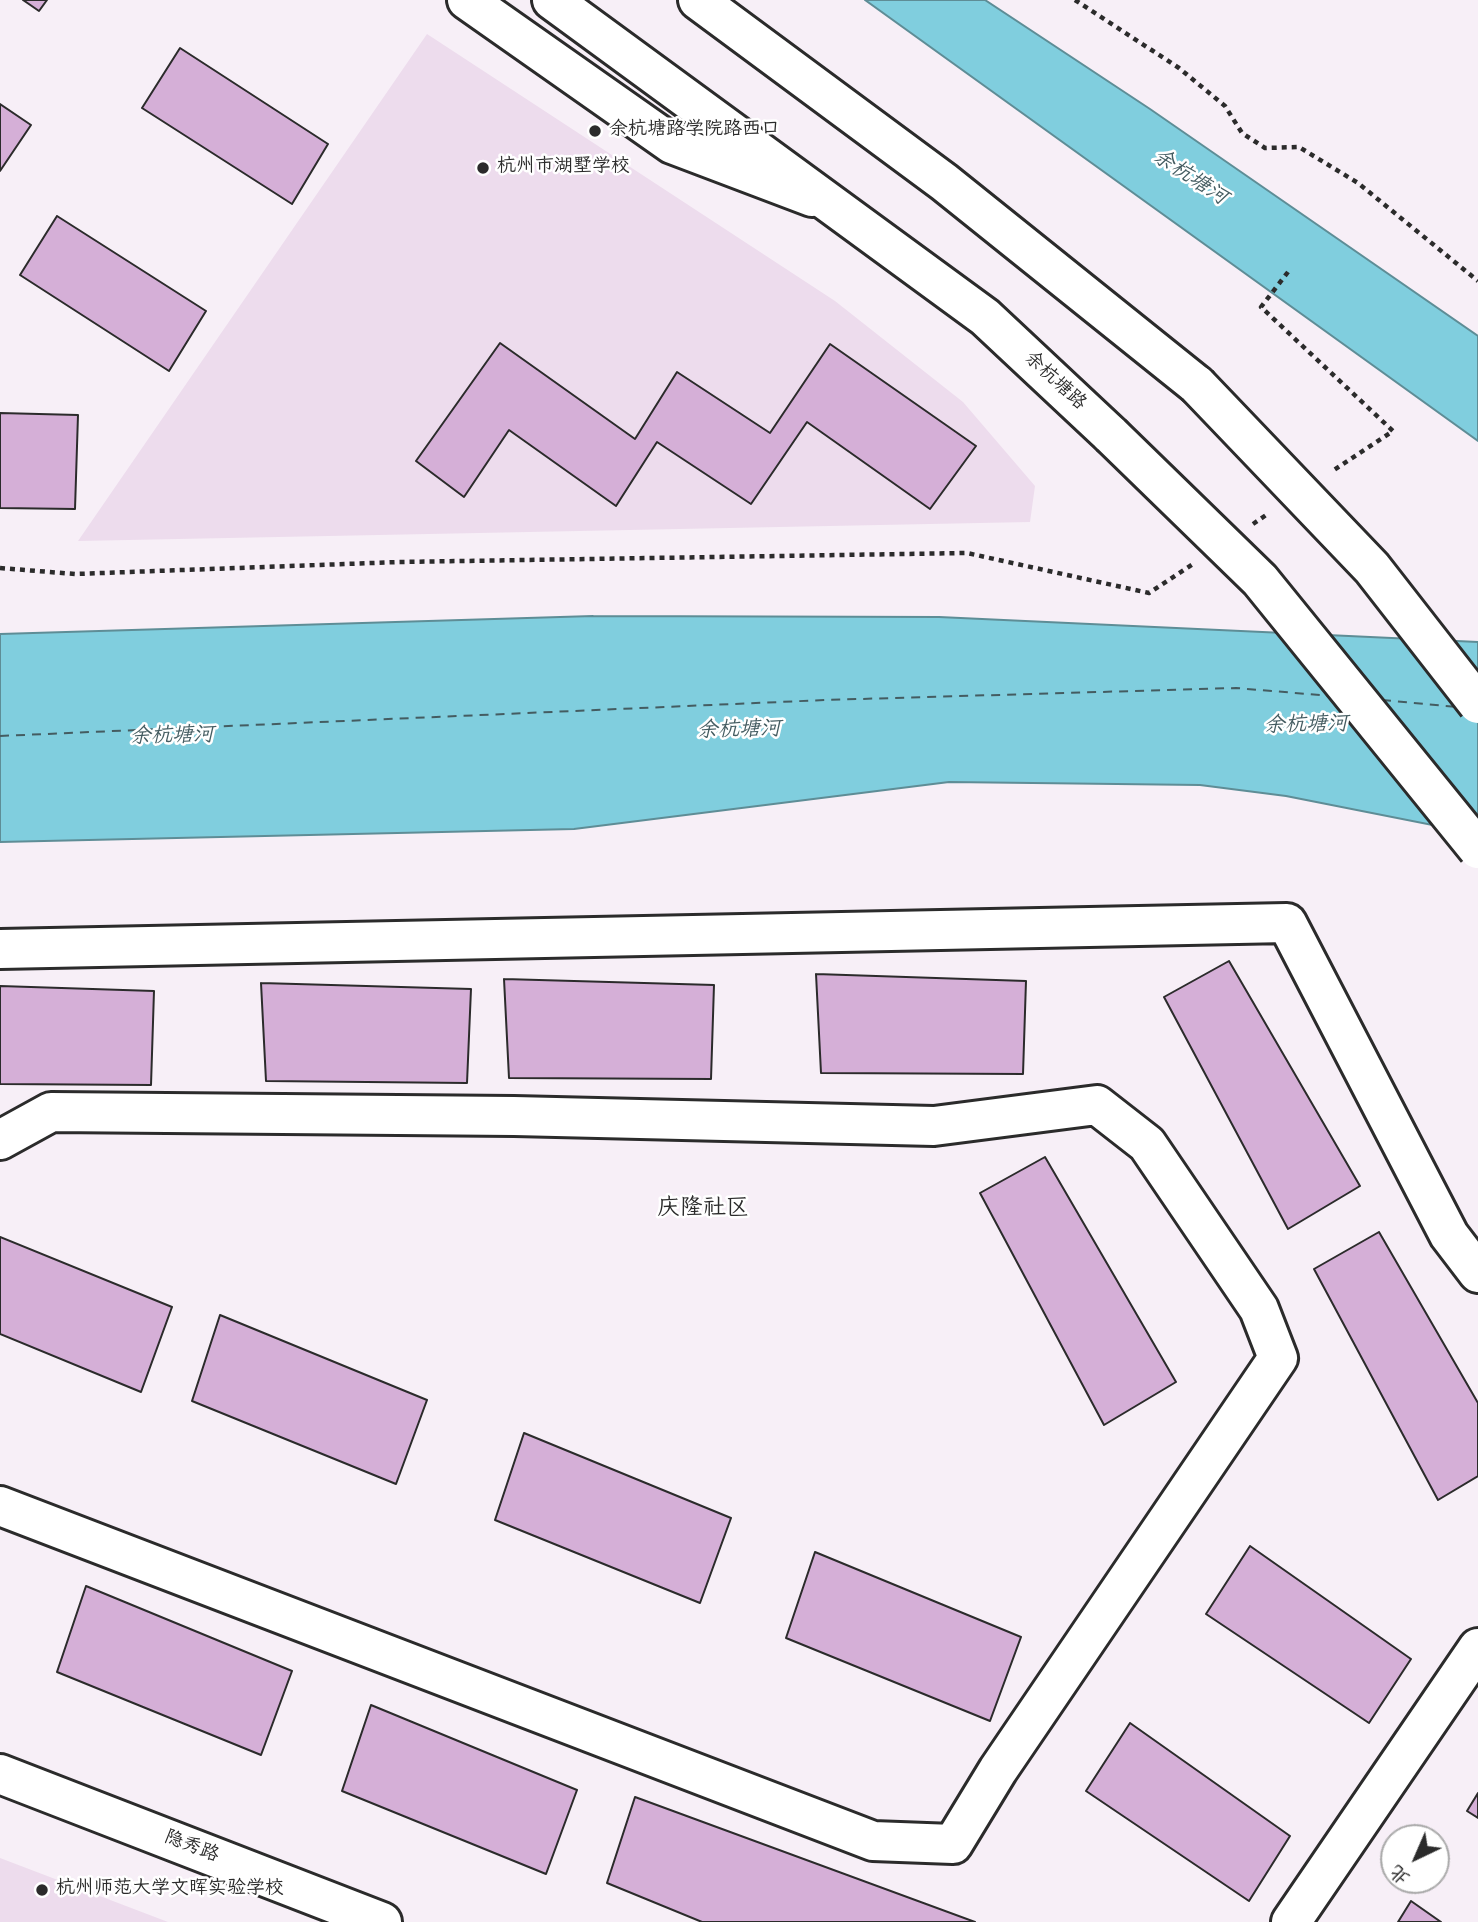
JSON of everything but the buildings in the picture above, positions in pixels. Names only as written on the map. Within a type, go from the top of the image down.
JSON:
[{"type":"street","points":[[467,0],[672,144],[831,204]]},
{"type":"street","name":"余杭塘路","points":[[552,0],[985,317],[1260,579],[1478,849]]},
{"type":"street","points":[[698,0],[944,183],[1197,385],[1372,568],[1478,704]]},
{"type":"street","points":[[0,949],[1287,923],[1449,1235],[1478,1273]]},
{"type":"street","points":[[0,1140],[51,1112],[514,1116],[934,1126],[1097,1105],[1147,1144],[1259,1309],[1278,1358],[998,1770],[953,1844],[873,1841],[0,1506]]},
{"type":"street","points":[[1291,1922],[1478,1648]]},
{"type":"street","name":"隐秀路","points":[[0,1774],[382,1922]]},
{"type":"path","points":[[1075,0],[1179,68],[1225,106],[1242,133],[1265,148],[1299,147],[1359,183],[1478,281]]},
{"type":"path","points":[[1288,272],[1261,307],[1393,431],[1323,477]]},
{"type":"path","points":[[1242,531],[1277,508]]},
{"type":"path","points":[[0,568],[75,574],[399,562],[967,553],[1149,593],[1195,562]]},
{"type":"shaded area","name":"杭州市湖墅学校","points":[[427,34],[835,301],[963,402],[1035,486],[1030,522],[78,541]]},
{"type":"shaded area","name":"杭州师范大学文晖实验学校","points":[[0,1858],[168,1922],[0,1922]]},
{"type":"water","name":"余杭塘河","points":[[865,0],[985,0],[1150,109],[1478,336],[1478,441]]},
{"type":"water","name":"余杭塘河","points":[[593,616],[939,617],[1478,642],[1478,834],[1286,796],[1200,785],[949,782],[574,829],[0,842],[0,634]]},
{"type":"ferry route","points":[[0,736],[825,700],[1236,688],[1331,696]]},
{"type":"ferry route","points":[[1382,700],[1457,707]]},
{"type":"place","name":"余杭塘路学院路西口","points":[[595,131]]},
{"type":"place","name":"杭州市湖墅学校","points":[[483,168]]},
{"type":"place","name":"杭州师范大学文晖实验学校","points":[[42,1890]]},
{"type":"district","name":"庆隆社区","points":[[703,1210]]}]
